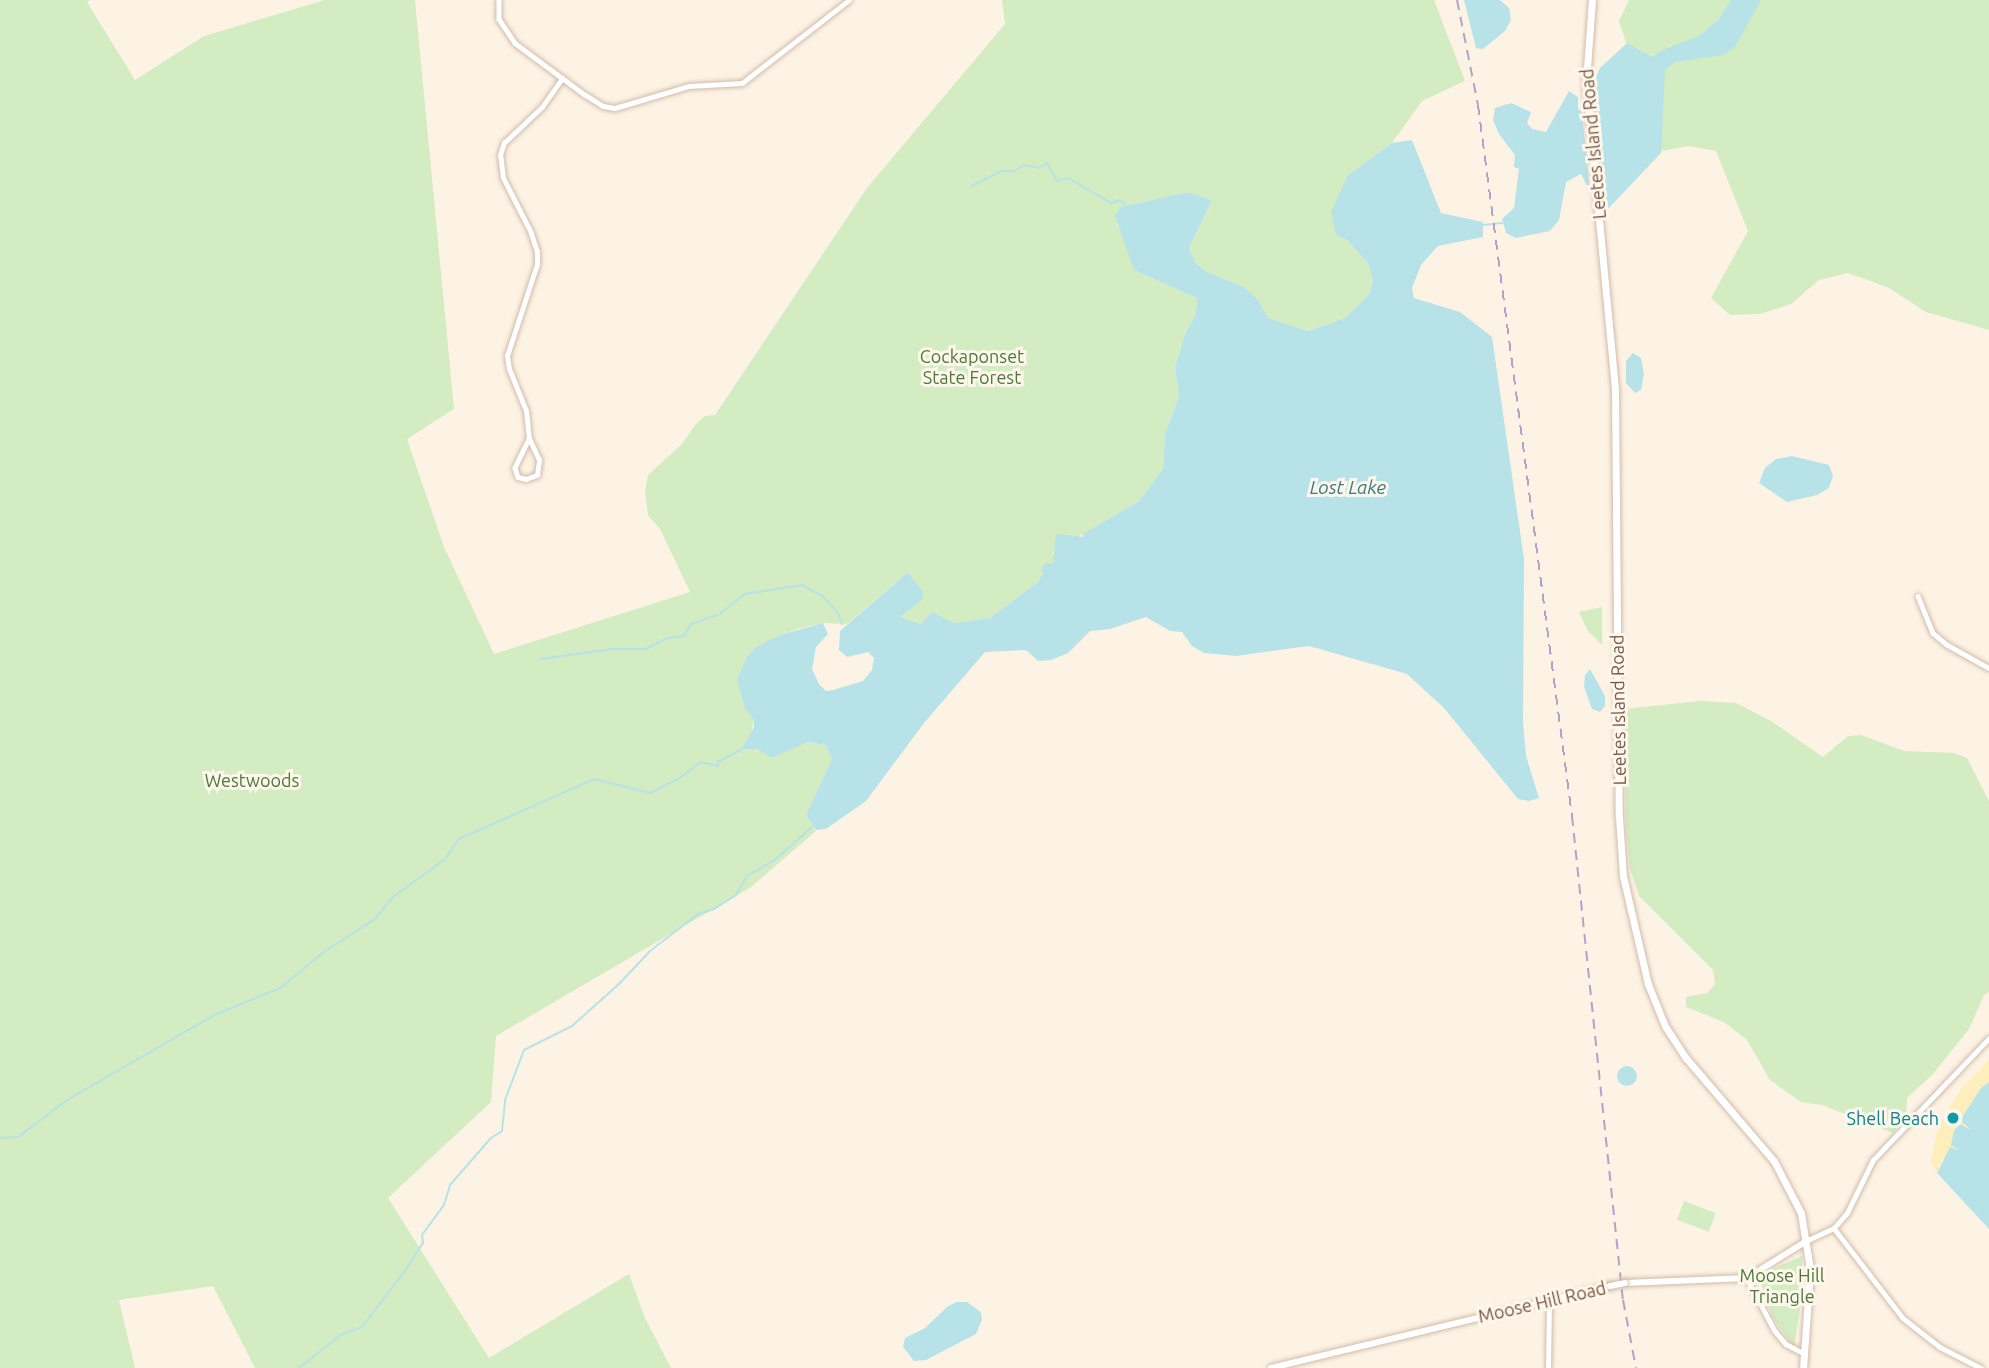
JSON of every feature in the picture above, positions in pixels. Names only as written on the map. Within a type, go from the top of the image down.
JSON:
[{"type":"main road","name":"Leetes Island Road","points":[[1592,0],[1586,82],[1615,391],[1619,817],[1625,884],[1648,984],[1665,1026],[1686,1058],[1774,1161],[1796,1201],[1808,1240],[1810,1269],[1803,1368]]},
{"type":"street","points":[[499,0],[499,19],[509,36],[603,106],[615,108],[689,86],[737,84],[849,0]]},
{"type":"street","points":[[529,439],[515,468],[518,477],[526,479],[535,477],[539,469],[529,439],[526,411],[509,369],[507,356],[537,264],[537,252],[531,233],[503,178],[500,155],[504,143],[542,107],[562,78]]},
{"type":"street","points":[[1918,596],[1933,633],[1946,644],[1989,668]]},
{"type":"street","points":[[1808,1240],[1834,1228],[1847,1213],[1873,1160],[1989,1038]]},
{"type":"street","points":[[1834,1228],[1880,1292],[1903,1318],[1940,1347],[1981,1368]]},
{"type":"street","name":"Moose Hill Road","points":[[1271,1368],[1625,1283],[1747,1278],[1808,1240]]},
{"type":"street","points":[[1747,1278],[1774,1331],[1792,1348],[1804,1353]]},
{"type":"street","points":[[1548,1368],[1549,1301]]},
{"type":"green space","name":"Cockaponset State Forest","points":[[0,0],[90,0],[87,2],[135,80],[204,36],[325,0],[415,0],[454,409],[407,439],[444,547],[494,654],[690,592],[660,529],[648,515],[645,492],[648,475],[681,445],[696,424],[705,416],[715,415],[867,188],[1005,24],[1002,0],[1434,0],[1465,81],[1422,101],[1392,143],[1348,175],[1347,240],[1368,263],[1373,280],[1369,294],[1345,318],[1308,331],[1268,318],[1259,301],[1244,287],[1205,271],[1194,261],[1189,248],[1212,202],[1183,193],[1121,207],[1117,224],[1127,245],[1134,270],[1197,298],[1196,314],[1185,334],[1175,367],[1179,396],[1165,434],[1163,469],[1139,501],[1053,552],[1055,559],[1052,565],[1038,582],[990,618],[954,623],[932,613],[921,624],[900,617],[923,592],[908,572],[847,624],[823,623],[801,628],[780,635],[762,646],[745,707],[754,719],[751,734],[826,745],[832,759],[806,815],[816,831],[751,887],[496,1036],[491,1102],[388,1198],[489,1358],[629,1274],[645,1318],[671,1368],[255,1368],[213,1286],[119,1300],[135,1368],[0,1368]]},
{"type":"green space","points":[[1629,0],[1989,0],[1989,330],[1926,312],[1887,287],[1848,273],[1819,280],[1791,304],[1760,314],[1730,315],[1711,298],[1748,231],[1716,151],[1689,146],[1662,151],[1619,21]]},
{"type":"green space","points":[[1602,607],[1602,645],[1588,631],[1579,612]]},
{"type":"green space","points":[[1699,701],[1736,703],[1771,721],[1823,757],[1848,736],[1861,735],[1904,751],[1954,753],[1967,758],[1989,801],[1989,992],[1984,995],[1969,1029],[1933,1074],[1907,1098],[1906,1115],[1893,1133],[1822,1105],[1801,1102],[1770,1080],[1747,1040],[1724,1022],[1686,1007],[1686,997],[1707,993],[1715,984],[1713,970],[1639,896],[1630,868],[1626,825],[1624,709]]},
{"type":"green space","points":[[1684,1201],[1716,1213],[1709,1232],[1677,1220]]},
{"type":"green space","name":"Moose Hill Triangle","points":[[1802,1256],[1802,1295],[1794,1348],[1773,1318],[1759,1278],[1761,1274]]},
{"type":"sand","name":"Shell Beach","points":[[1989,1060],[1989,1082],[1981,1088],[1961,1121],[1972,1128],[1951,1145],[1960,1150],[1942,1159],[1937,1173],[1931,1162],[1936,1135],[1944,1116],[1961,1089]]},
{"type":"water","points":[[1464,0],[1500,0],[1509,8],[1511,20],[1505,31],[1483,49],[1476,48]]},
{"type":"water","points":[[1731,0],[1761,0],[1735,47],[1724,55],[1675,62],[1665,70],[1661,153],[1607,210],[1592,87],[1600,68],[1627,43],[1652,57],[1699,36],[1718,20]]},
{"type":"water","points":[[1569,91],[1578,97],[1578,109],[1582,112],[1590,192],[1581,174],[1566,182],[1559,220],[1550,231],[1516,238],[1506,233],[1502,219],[1514,208],[1519,169],[1514,167],[1515,155],[1499,134],[1493,120],[1495,108],[1511,103],[1531,112],[1527,123],[1532,129],[1546,132]]},
{"type":"water","name":"Lost Lake","points":[[1412,140],[1441,213],[1483,222],[1483,237],[1438,246],[1421,265],[1412,288],[1414,298],[1460,312],[1492,337],[1524,559],[1523,722],[1526,756],[1539,798],[1529,801],[1518,799],[1444,708],[1407,674],[1309,646],[1236,656],[1204,653],[1192,646],[1182,632],[1170,631],[1146,617],[1110,629],[1090,631],[1068,653],[1051,660],[1038,661],[1026,650],[985,652],[924,723],[866,801],[826,829],[816,830],[806,815],[832,759],[826,745],[807,742],[772,758],[757,749],[742,749],[754,727],[754,720],[745,708],[737,680],[747,657],[756,647],[780,635],[823,623],[828,634],[816,647],[812,669],[819,684],[826,691],[863,681],[872,670],[874,658],[868,652],[847,657],[839,650],[840,631],[908,572],[923,592],[923,599],[900,617],[921,624],[932,612],[954,623],[990,618],[1038,582],[1044,573],[1041,569],[1046,563],[1053,564],[1056,534],[1083,537],[1083,534],[1139,501],[1163,469],[1165,434],[1179,396],[1175,367],[1185,334],[1196,314],[1197,298],[1134,270],[1115,216],[1121,207],[1183,193],[1195,194],[1212,201],[1189,248],[1195,262],[1205,271],[1244,287],[1259,301],[1268,318],[1308,331],[1345,318],[1369,294],[1373,281],[1368,263],[1347,240],[1336,235],[1331,212],[1348,175],[1392,143]]},
{"type":"water","points":[[1633,353],[1641,358],[1644,374],[1641,390],[1635,393],[1626,383],[1626,361]]},
{"type":"water","points":[[1792,456],[1829,465],[1833,476],[1829,488],[1817,495],[1787,502],[1759,483],[1765,468],[1776,459]]},
{"type":"water","points":[[1590,669],[1605,696],[1605,706],[1600,712],[1592,709],[1584,687],[1585,675]]},
{"type":"water","points":[[1627,1066],[1634,1069],[1637,1076],[1634,1083],[1627,1086],[1620,1083],[1617,1076],[1620,1069]]},
{"type":"water","points":[[1989,1082],[1989,1229],[1937,1173],[1950,1147],[1960,1150],[1951,1145],[1954,1131],[1960,1124],[1971,1130],[1961,1121],[1981,1088]]},
{"type":"water","points":[[956,1302],[967,1302],[981,1312],[982,1320],[976,1334],[926,1360],[914,1361],[903,1347],[905,1338],[925,1328]]},
{"type":"waterway","points":[[972,186],[1001,171],[1014,171],[1024,165],[1039,168],[1047,163],[1057,181],[1068,178],[1111,203],[1120,200],[1127,206]]},
{"type":"waterway","points":[[1483,225],[1502,223]]},
{"type":"waterway","points":[[540,659],[612,649],[646,649],[668,638],[684,636],[691,624],[720,614],[745,594],[802,585],[822,596],[837,611],[842,624]]},
{"type":"waterway","points":[[0,1138],[18,1137],[67,1100],[214,1015],[280,988],[324,952],[375,919],[393,897],[445,859],[459,839],[594,779],[650,793],[681,777],[701,762],[718,766],[718,762],[742,749]]},
{"type":"waterway","points":[[299,1368],[342,1334],[362,1327],[404,1272],[423,1243],[422,1235],[444,1205],[450,1185],[491,1138],[502,1131],[505,1100],[524,1050],[572,1026],[619,984],[650,951],[698,914],[714,909],[736,895],[747,876],[775,860],[813,826]]},
{"type":"railway","points":[[1457,0],[1478,105],[1572,816],[1623,1300],[1636,1368]]},
{"type":"place","name":"Shell Beach","points":[[1953,1118]]},
{"type":"park label","name":"Westwoods","points":[[252,780]]}]
